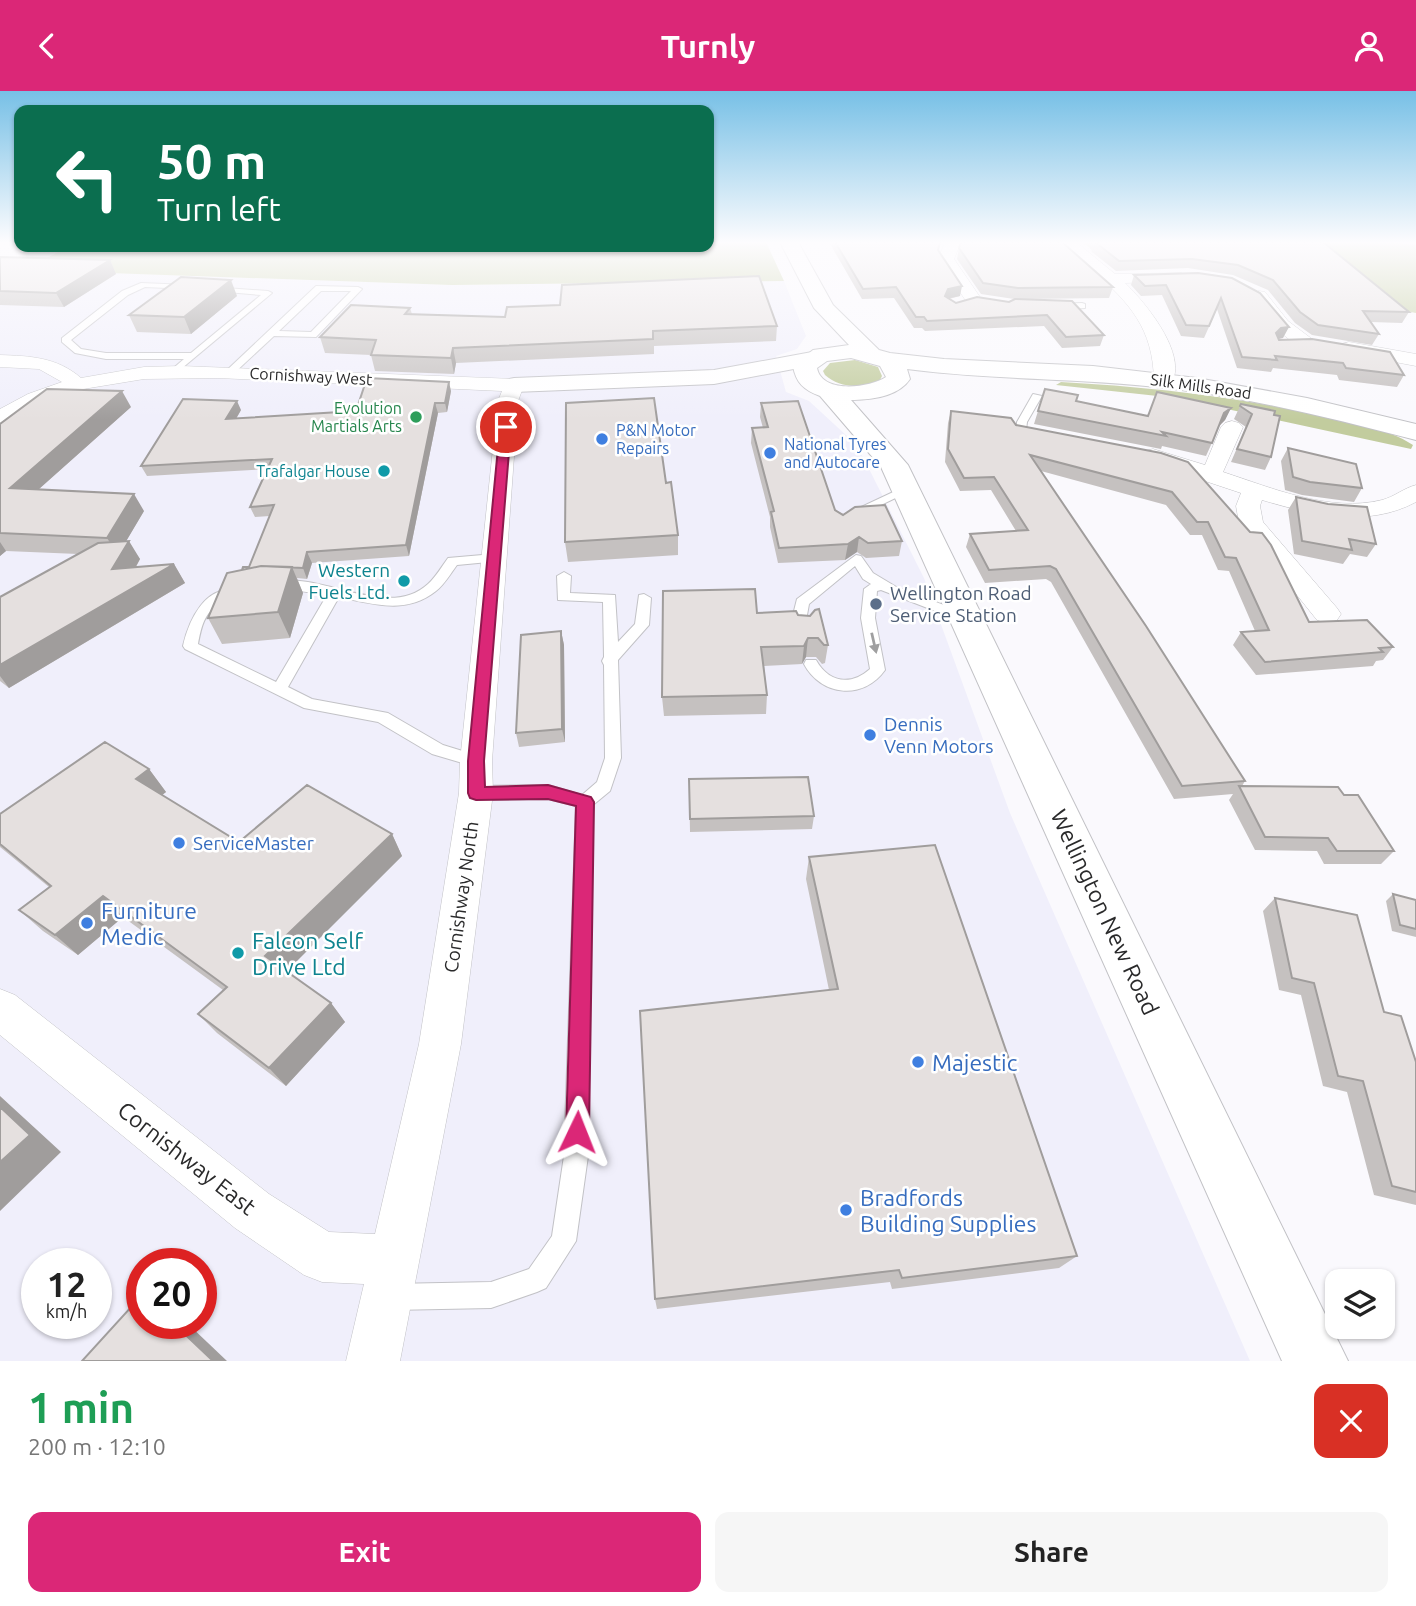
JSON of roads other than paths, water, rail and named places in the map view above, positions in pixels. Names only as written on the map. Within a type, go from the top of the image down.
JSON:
[{"type":"main road","points":[[820,301],[824,308],[878,357]]},
{"type":"main road","points":[[823,388],[805,373],[806,366],[825,344],[824,308]]},
{"type":"main road","name":"Silk Mills Road","points":[[816,357],[851,351],[982,370],[1079,372],[1164,380],[1263,394],[1416,432]]},
{"type":"main road","name":"Cornishway West","points":[[714,377],[816,357]]},
{"type":"main road","name":"Wellington New Road","points":[[878,357],[899,372],[898,379],[890,387],[884,415],[900,477],[1315,1361]]},
{"type":"main road","name":"Silk Mills Road","points":[[823,388],[859,394],[982,370]]},
{"type":"main road","name":"Cornishway West","points":[[514,386],[714,377],[823,388]]},
{"type":"main road","name":"Wellington New Road","points":[[823,388],[900,477]]},
{"type":"street","points":[[952,306],[970,301]]},
{"type":"street","points":[[984,301],[996,303]]},
{"type":"street","points":[[1133,301],[1158,334],[1164,380]]},
{"type":"street","points":[[1265,301],[1282,325],[1319,344]]},
{"type":"street","points":[[1282,346],[1319,344],[1393,351],[1416,360]]},
{"type":"street","points":[[0,361],[51,365],[60,369],[76,384]]},
{"type":"street","name":"Cornishway West","points":[[0,417],[44,395],[76,384],[134,372],[229,373],[514,386]]},
{"type":"street","name":"Cornishway North","points":[[373,1361],[440,1044],[476,777],[508,401],[514,386]]},
{"type":"street","points":[[1203,433],[1229,433],[1217,465],[1210,474]]},
{"type":"street","points":[[1132,452],[1184,464],[1254,490],[1309,506],[1348,510],[1399,504],[1416,492]]},
{"type":"street","points":[[1254,490],[1248,506],[1251,523],[1307,590],[1331,601]]},
{"type":"street","name":"Cornishway East","points":[[0,1009],[252,1211],[321,1257],[390,1279]]},
{"type":"lane","points":[[114,301],[65,340],[78,351],[106,356],[192,356]]},
{"type":"lane","points":[[174,371],[258,301]]},
{"type":"lane","points":[[229,373],[305,301]]},
{"type":"lane","points":[[272,333],[313,335],[346,301]]},
{"type":"lane","points":[[1050,307],[1082,306]]},
{"type":"lane","points":[[1031,432],[1022,422],[1037,396]]},
{"type":"lane","points":[[841,523],[900,477]]},
{"type":"lane","points":[[494,558],[453,561],[432,588],[402,603],[294,584],[253,589],[215,599],[197,616],[190,646],[309,704],[382,717],[438,750],[476,777],[585,802]]},
{"type":"lane","points":[[803,629],[800,615],[802,602],[856,559],[868,576],[882,584],[916,602],[967,618]]},
{"type":"lane","points":[[390,1279],[491,1295],[537,1279],[564,1241],[576,1156],[585,802],[604,786],[613,758],[614,715],[609,661],[610,598],[563,597],[564,576]]},
{"type":"lane","points":[[811,664],[815,675],[823,682],[841,685],[859,684],[878,670],[877,652],[865,601],[871,589],[882,584]]},
{"type":"lane","points":[[279,689],[335,593]]},
{"type":"lane","points":[[609,661],[642,625],[644,598]]},
{"type":"place","name":"Evolution Martials Arts","points":[[416,417]]},
{"type":"place","name":"P&N Motor Repairs","points":[[602,439]]},
{"type":"place","name":"National Tyres and Autocare","points":[[770,453]]},
{"type":"place","name":"Trafalgar House","points":[[384,471]]},
{"type":"place","name":"Western Fuels Ltd.","points":[[404,581]]},
{"type":"place","name":"Wellington Road Service Station","points":[[876,604]]},
{"type":"place","name":"Dennis Venn Motors","points":[[870,735]]},
{"type":"place","name":"ServiceMaster","points":[[179,843]]},
{"type":"place","name":"Furniture Medic","points":[[87,923]]},
{"type":"place","name":"Falcon Self Drive Ltd","points":[[238,953]]},
{"type":"place","name":"Majestic","points":[[918,1062]]},
{"type":"place","name":"Bradfords Building Supplies","points":[[846,1210]]}]
